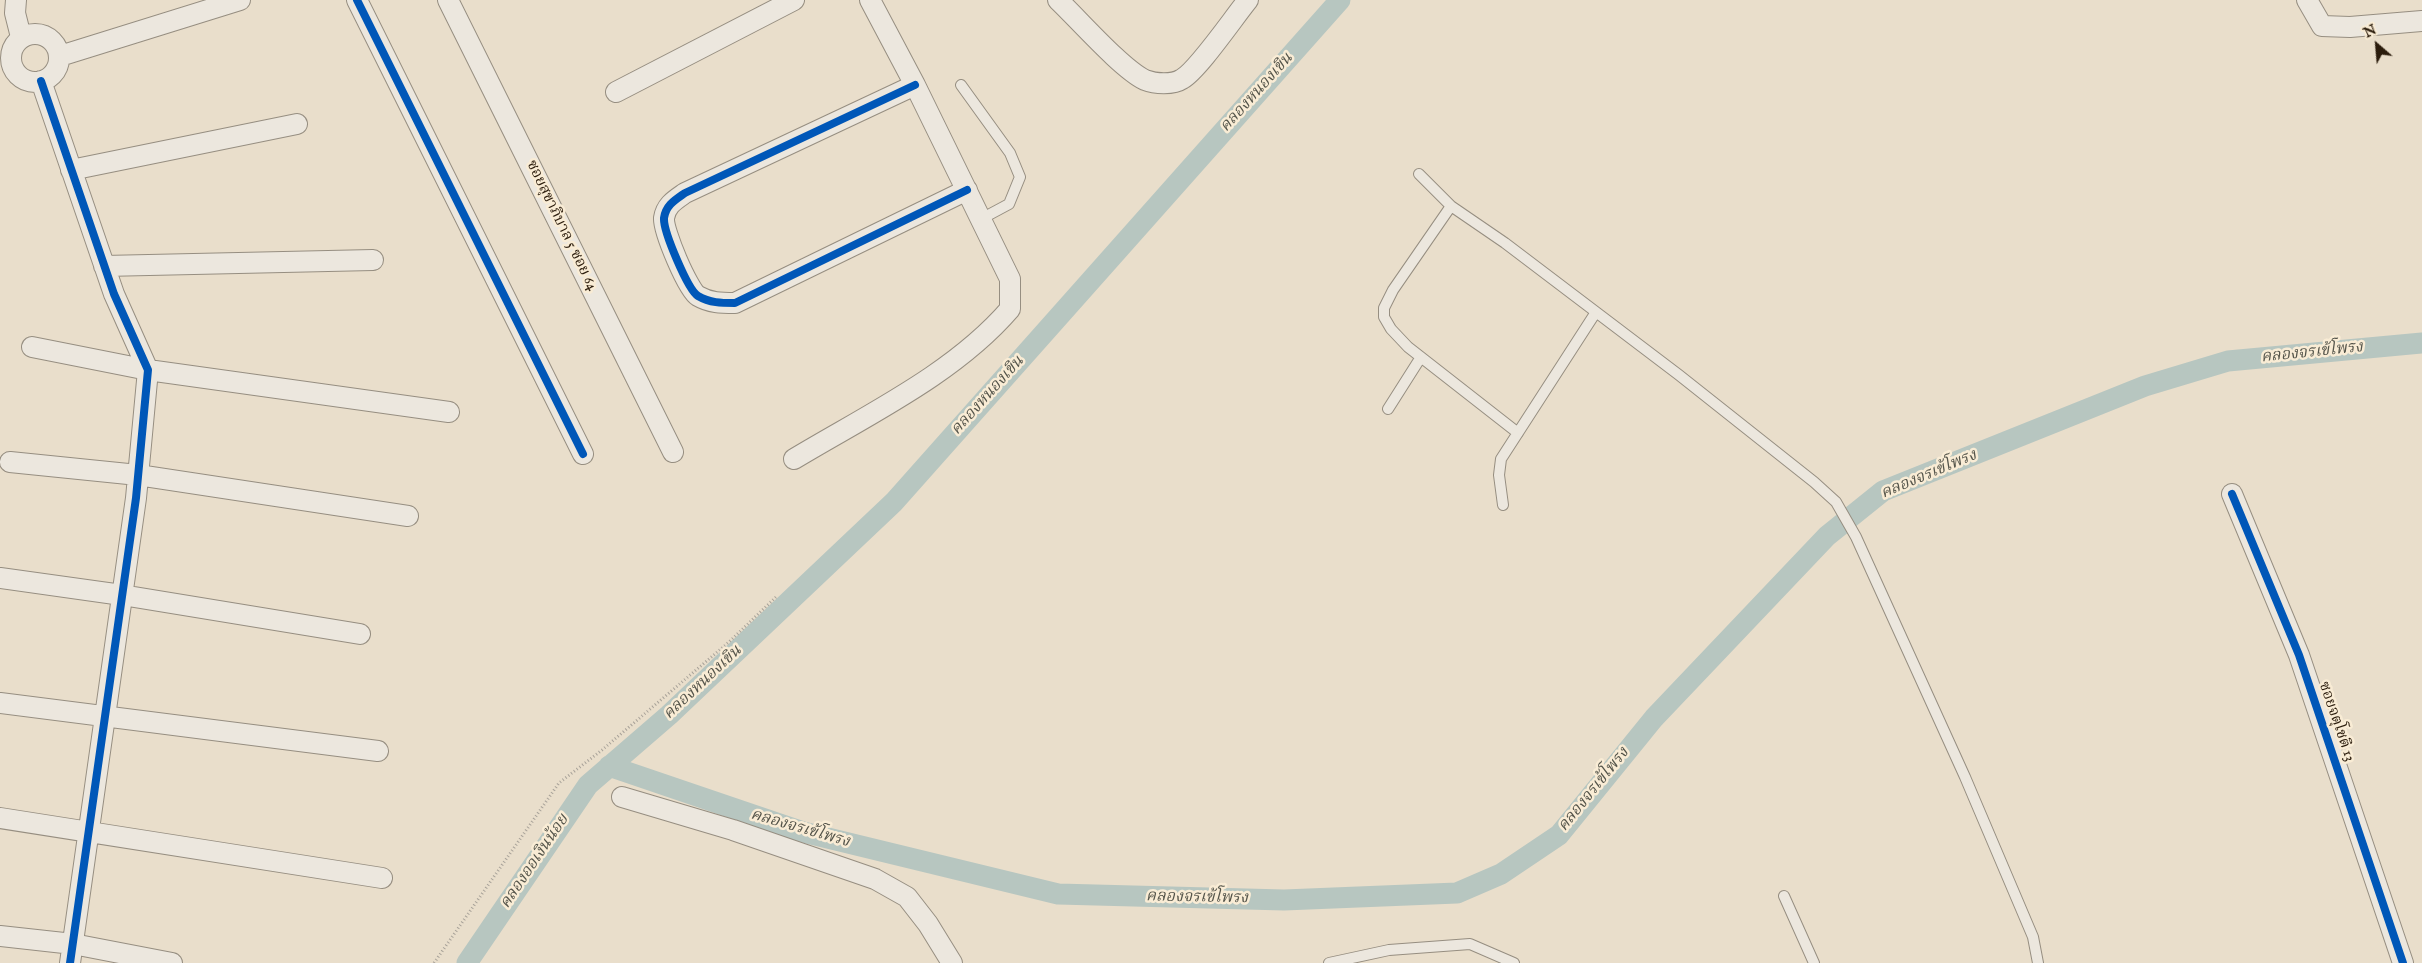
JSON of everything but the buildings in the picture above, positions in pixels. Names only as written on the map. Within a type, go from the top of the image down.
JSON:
[{"type":"street","points":[[16,0],[15,13],[21,38]]},
{"type":"street","points":[[60,56],[240,0]]},
{"type":"street","points":[[358,0],[583,454]]},
{"type":"street","name":"ซอยสุขาภิบาล 5 ซอย 64","points":[[448,0],[673,452]]},
{"type":"street","points":[[616,92],[794,0]]},
{"type":"street","points":[[794,459],[916,386],[972,347],[1010,309],[1010,279],[915,85],[870,0]]},
{"type":"street","points":[[1058,0],[1130,69],[1146,80],[1162,84],[1182,79],[1200,61],[1243,2]]},
{"type":"street","points":[[2307,0],[2322,26],[2350,27],[2422,21]]},
{"type":"street","points":[[29,34],[46,36],[53,40],[60,56],[55,72],[41,81],[33,82],[18,75],[5,61],[21,38],[29,34]]},
{"type":"street","points":[[41,81],[114,294],[148,370],[138,475],[72,954]]},
{"type":"street","points":[[915,85],[685,192],[669,205],[664,219],[682,270],[695,295],[715,303],[735,303],[967,190]]},
{"type":"street","points":[[71,170],[298,124]]},
{"type":"street","points":[[104,266],[373,260]]},
{"type":"street","points":[[32,347],[148,370],[449,412]]},
{"type":"street","points":[[10,462],[138,475],[408,516]]},
{"type":"street","name":"ซอยจตุโชติ 13","points":[[2232,494],[2299,655],[2403,963]]},
{"type":"street","points":[[0,578],[122,595],[360,634]]},
{"type":"street","points":[[0,703],[378,751]]},
{"type":"street","points":[[622,796],[733,830],[875,879],[906,897],[928,924],[952,963]]},
{"type":"street","points":[[0,818],[89,830],[382,878]]},
{"type":"street","points":[[0,936],[72,954],[172,963]]},
{"type":"lane","points":[[961,85],[1010,153],[1020,177],[1009,204],[981,219]]},
{"type":"lane","points":[[1419,174],[1451,206],[1505,243],[1596,312],[1806,476],[1836,502],[1856,538],[1965,777],[2032,937],[2038,963]]},
{"type":"lane","points":[[1451,206],[1393,290],[1384,308],[1384,317],[1391,329],[1421,358],[1518,433]]},
{"type":"lane","points":[[1503,505],[1499,475],[1501,459],[1596,312]]},
{"type":"lane","points":[[1388,409],[1421,358]]},
{"type":"lane","points":[[1784,896],[1814,963]]},
{"type":"lane","points":[[1329,963],[1389,950],[1470,944],[1514,963]]},
{"type":"path","points":[[434,963],[559,783],[602,750],[729,642],[776,597]]},
{"type":"waterway","name":"คลองหนองเขิน","points":[[467,963],[588,785],[669,715],[894,502],[1340,0]]},
{"type":"waterway","name":"คลองจรเข้โพรง","points":[[609,766],[803,832],[1058,894],[1284,900],[1457,893],[1501,874],[1559,835],[1654,718],[1827,536],[1883,491],[2145,386],[2228,361],[2422,343]]},
{"type":"cycle path","points":[[357,0],[583,454]]},
{"type":"cycle path","points":[[41,81],[114,294],[148,370],[136,498],[70,963]]},
{"type":"cycle path","points":[[915,85],[685,193],[674,201],[665,213],[665,225],[667,235],[688,283],[698,296],[702,298],[720,303],[735,303],[967,190]]},
{"type":"cycle path","points":[[2232,494],[2299,655],[2403,963]]},
{"type":"water label","name":"คลองออเงินน้อย","points":[[535,862]]}]
